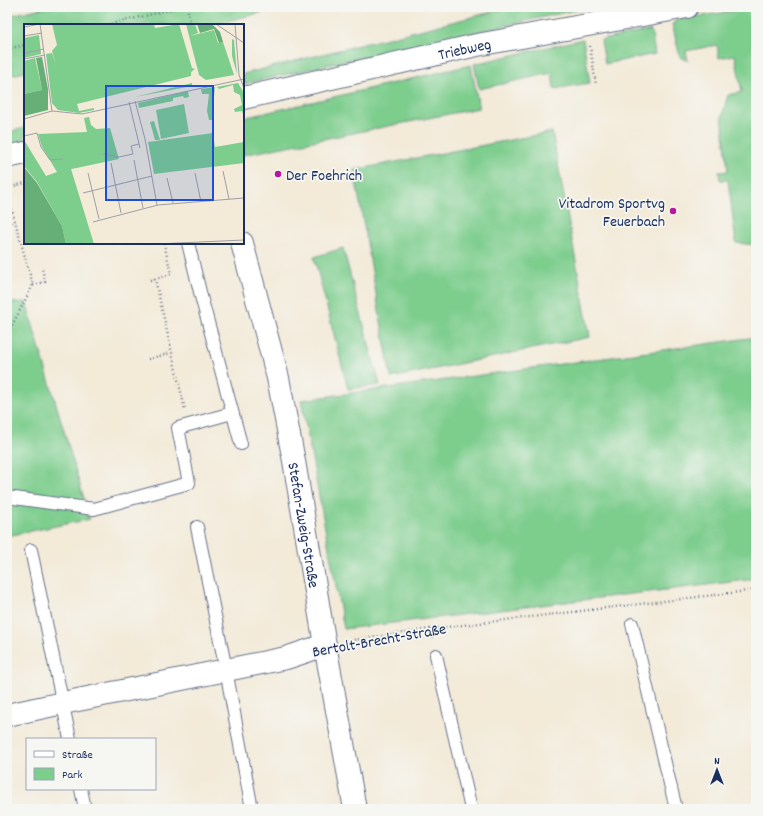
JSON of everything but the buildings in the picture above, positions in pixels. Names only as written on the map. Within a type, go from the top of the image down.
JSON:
[{"type":"street","name":"Triebweg","points":[[244,98],[477,45],[687,7]]},
{"type":"street","points":[[7,157],[24,153]]},
{"type":"street","name":"Stefan-Zweig-Straße","points":[[242,244],[278,378],[355,809]]},
{"type":"street","name":"Bertolt-Brecht-Straße","points":[[7,715],[62,702],[286,658],[326,645]]},
{"type":"lane","points":[[188,244],[241,444]]},
{"type":"lane","points":[[7,497],[94,508],[189,483],[178,428],[232,413]]},
{"type":"lane","points":[[197,527],[252,809]]},
{"type":"lane","points":[[31,550],[70,738]]},
{"type":"lane","points":[[632,624],[676,809]]},
{"type":"lane","points":[[436,655],[471,809]]},
{"type":"lane","points":[[81,790],[86,809]]},
{"type":"path","points":[[111,24],[182,7]]},
{"type":"path","points":[[187,7],[191,24]]},
{"type":"path","points":[[587,25],[596,85]]},
{"type":"path","points":[[7,49],[24,45]]},
{"type":"path","points":[[7,188],[24,183]]},
{"type":"path","points":[[7,193],[33,285],[7,335]]},
{"type":"path","points":[[7,224],[15,222]]},
{"type":"path","points":[[150,280],[171,274],[164,244]]},
{"type":"path","points":[[33,285],[45,282],[42,268]]},
{"type":"path","points":[[155,279],[171,353],[189,425]]},
{"type":"path","points":[[148,359],[171,353]]},
{"type":"path","name":"Bertolt-Brecht-Straße","points":[[326,645],[430,629],[756,590]]},
{"type":"green space","points":[[46,7],[284,7],[216,24],[24,24],[24,72],[7,76],[7,16]]},
{"type":"green space","points":[[512,7],[589,7],[244,84],[244,74]]},
{"type":"green space","points":[[756,8],[756,245],[736,243],[728,180],[720,180],[719,172],[728,171],[722,116],[728,95],[742,92],[735,55],[719,58],[717,45],[686,51],[688,61],[680,57],[672,24],[679,19]]},
{"type":"green space","points":[[651,30],[655,54],[605,64],[601,40]]},
{"type":"green space","points":[[583,39],[590,83],[554,89],[552,73],[479,89],[474,64]]},
{"type":"green space","points":[[471,65],[479,108],[244,155],[244,118]]},
{"type":"green space","points":[[24,128],[24,142],[7,147],[7,132]]},
{"type":"green space","points":[[552,132],[590,337],[391,378],[354,170]]},
{"type":"green space","points":[[343,248],[380,385],[348,389],[314,257]]},
{"type":"green space","points":[[26,302],[90,519],[7,536],[7,303]]},
{"type":"green space","points":[[756,337],[756,579],[344,629],[301,400]]},
{"type":"place","name":"Der Foehrich","points":[[278,174]]},
{"type":"place","name":"Vitadrom Sportvg Feuerbach","points":[[673,211]]}]
